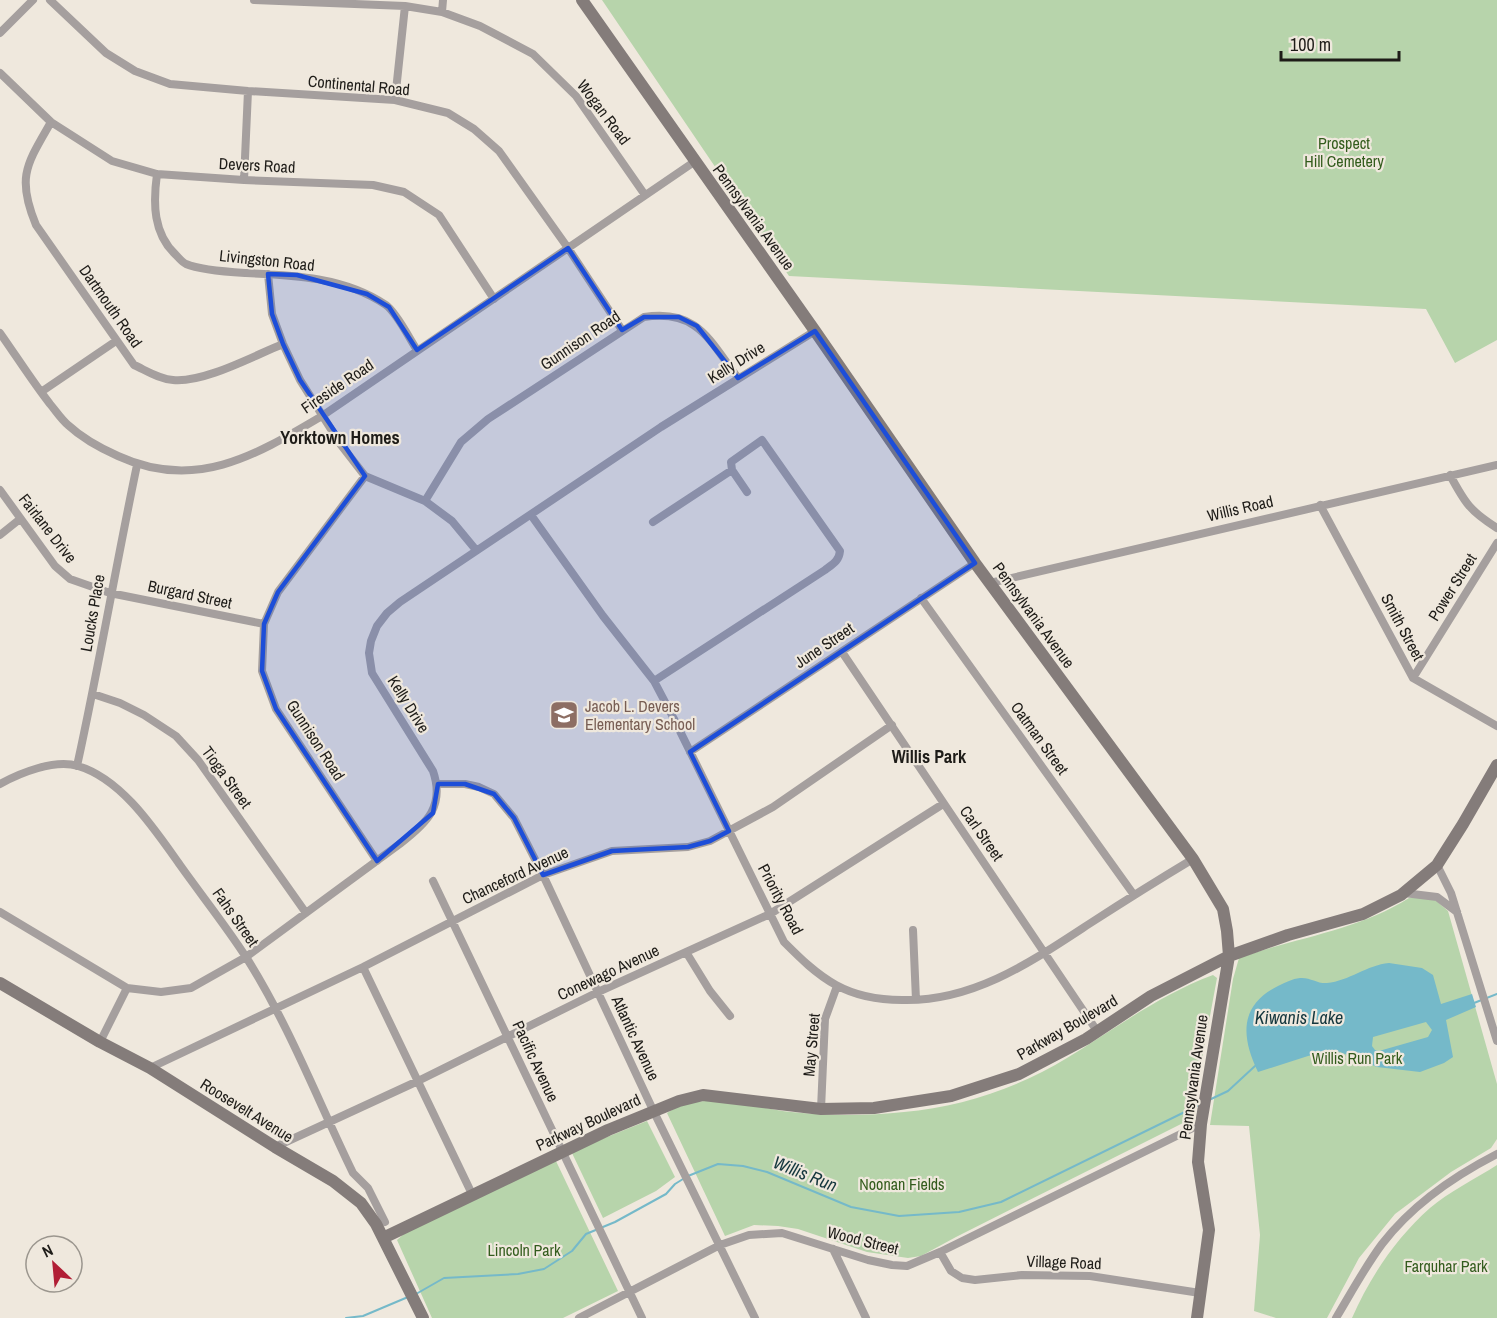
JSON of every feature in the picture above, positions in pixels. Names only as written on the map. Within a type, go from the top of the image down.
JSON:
[{"type":"street","points":[[0,33],[33,0]]},
{"type":"street","name":"Continental Road","points":[[50,0],[106,53],[135,71],[170,84],[395,100],[448,113],[474,129],[500,151],[622,330]]},
{"type":"street","name":"Wogan Road","points":[[254,0],[350,1],[405,6],[442,12],[480,26],[532,54],[576,96],[645,195]]},
{"type":"street","points":[[442,12],[443,0]]},
{"type":"street","name":"Pennsylvania Avenue","points":[[582,0],[694,162],[816,331],[975,562],[1193,859],[1223,909],[1229,956],[1205,1091],[1198,1162],[1209,1230],[1197,1318]]},
{"type":"street","points":[[395,100],[405,6]]},
{"type":"street","name":"Devers Road","points":[[0,73],[51,122],[112,161],[157,174],[373,185],[404,192],[439,215],[494,298]]},
{"type":"street","points":[[244,180],[248,91]]},
{"type":"street","name":"Dartmouth Road","points":[[51,122],[31,157],[24,186],[28,206],[36,225],[134,365],[156,376],[173,380],[196,379],[283,344]]},
{"type":"street","name":"Fireside Road","points":[[0,333],[67,425],[99,448],[137,465],[165,471],[201,469],[236,462],[268,448],[322,416],[694,162]]},
{"type":"street","name":"Livingston Road","points":[[157,174],[154,198],[156,223],[168,248],[185,264],[222,271],[297,275],[342,285],[367,294],[389,306],[417,350]]},
{"type":"street","points":[[268,274],[272,314],[300,380],[365,477],[425,501],[452,521],[476,550]]},
{"type":"street","name":"Gunnison Road","points":[[425,501],[461,442],[489,419],[644,317],[662,314],[679,316],[697,326],[738,378]]},
{"type":"street","name":"Kelly Drive","points":[[438,784],[433,771],[372,673],[369,653],[377,626],[387,613],[476,550],[661,427],[816,331]]},
{"type":"street","points":[[41,392],[116,341]]},
{"type":"street","points":[[654,681],[836,562],[840,551],[762,440],[731,462],[732,470],[747,492]]},
{"type":"street","name":"Loucks Place","points":[[77,766],[137,465]]},
{"type":"street","name":"Willis Road","points":[[990,583],[1497,465]]},
{"type":"street","points":[[653,522],[732,470]]},
{"type":"street","points":[[1450,475],[1462,498],[1474,514],[1497,528]]},
{"type":"street","name":"Gunnison Road","points":[[365,477],[278,592],[264,624],[262,671],[276,709],[377,861]]},
{"type":"street","name":"Fairlane Drive","points":[[0,490],[55,566],[70,579],[110,593]]},
{"type":"street","name":"Smith Street","points":[[1320,505],[1413,678],[1497,726]]},
{"type":"street","name":"Priority Road","points":[[531,515],[603,616],[654,681],[784,942],[803,962],[837,986],[864,996],[886,1000],[953,996],[986,984],[1046,952],[1193,859]]},
{"type":"street","points":[[0,535],[20,519]]},
{"type":"street","name":"Power Street","points":[[1413,678],[1497,543]]},
{"type":"street","name":"June Street","points":[[690,752],[975,562]]},
{"type":"street","name":"Burgard Street","points":[[110,593],[264,624]]},
{"type":"street","name":"Oatman Street","points":[[921,598],[1134,895]]},
{"type":"street","name":"Carl Street","points":[[842,652],[943,804],[1046,952],[1097,1032]]},
{"type":"street","name":"Tioga Street","points":[[93,694],[120,703],[144,715],[176,736],[198,760],[306,913]]},
{"type":"street","name":"Chanceford Avenue","points":[[150,1068],[363,967],[543,875],[612,851],[688,847],[710,841],[773,807],[892,725]]},
{"type":"street","name":"Parkway Boulevard","points":[[383,1238],[653,1110],[702,1095],[821,1108],[874,1108],[951,1096],[1019,1074],[1058,1056],[1151,996],[1229,956],[1288,935],[1363,914],[1404,892],[1437,865],[1497,765]]},
{"type":"street","name":"Fahs Street","points":[[0,784],[20,773],[48,766],[77,766],[109,781],[150,824],[246,957],[276,1009],[353,1173],[368,1188],[385,1222]]},
{"type":"street","points":[[0,912],[127,988],[161,992],[190,988],[246,957],[417,831],[433,813],[438,784]]},
{"type":"street","name":"Atlantic Avenue","points":[[438,784],[465,784],[479,787],[494,794],[514,818],[755,1318]]},
{"type":"street","name":"Conewago Avenue","points":[[275,1147],[418,1081],[598,992],[770,914],[943,804]]},
{"type":"street","points":[[1437,865],[1452,893],[1497,1041]]},
{"type":"street","name":"Pacific Avenue","points":[[433,881],[642,1318]]},
{"type":"street","points":[[1404,892],[1437,897],[1457,912]]},
{"type":"street","points":[[913,930],[916,1000]]},
{"type":"street","points":[[686,952],[710,991],[730,1016]]},
{"type":"street","points":[[363,967],[472,1194]]},
{"type":"street","name":"Roosevelt Avenue","points":[[0,983],[100,1042],[150,1068],[333,1181],[361,1203],[383,1238],[420,1313]]},
{"type":"street","name":"May Street","points":[[821,1108],[825,1019],[837,986]]},
{"type":"street","points":[[100,1042],[127,988]]},
{"type":"street","name":"Wood Street","points":[[579,1318],[720,1245],[749,1235],[782,1233],[868,1260],[907,1266],[940,1252],[1202,1119]]},
{"type":"street","points":[[1336,1318],[1383,1244],[1407,1215],[1463,1172],[1497,1154]]},
{"type":"street","points":[[833,1249],[866,1318]]},
{"type":"street","name":"Village Road","points":[[940,1252],[951,1271],[962,1278],[975,1280],[1022,1275],[1090,1276],[1200,1293]]},
{"type":"highlighted area","points":[[568,248],[622,330],[644,317],[679,317],[697,326],[738,378],[815,331],[975,563],[690,752],[729,831],[710,841],[688,847],[612,851],[543,875],[514,818],[494,794],[465,784],[438,784],[433,813],[377,861],[276,709],[262,671],[264,624],[278,592],[365,476],[300,380],[272,314],[268,274],[297,275],[367,294],[389,307],[417,350]]},
{"type":"green space","name":"Prospect Hill Cemetery","points":[[602,0],[1497,0],[1497,340],[1455,363],[1426,309],[789,276]]},
{"type":"green space","name":"Willis Run Park","points":[[1409,898],[1433,898],[1448,911],[1497,1084],[1497,1139],[1491,1148],[1451,1172],[1395,1214],[1359,1258],[1327,1318],[1276,1318],[1254,1311],[1260,1235],[1249,1126],[1210,1125],[1233,979],[1239,958],[1348,926],[1390,909]]},
{"type":"green space","name":"Noonan Fields","points":[[1213,975],[1217,978],[1191,1119],[921,1256],[908,1258],[867,1252],[798,1229],[778,1226],[754,1225],[725,1236],[667,1113],[696,1102],[712,1101],[791,1112],[848,1115],[925,1109],[968,1101],[1009,1087],[1048,1069],[1156,1002]]},
{"type":"green space","points":[[647,1121],[675,1177],[656,1191],[603,1218],[572,1153]]},
{"type":"green space","name":"Lincoln Park","points":[[555,1159],[618,1291],[563,1318],[432,1318],[397,1240],[406,1232]]},
{"type":"green space","name":"Farquhar Park","points":[[1497,1165],[1497,1318],[1352,1318],[1385,1259],[1406,1232],[1430,1208]]},
{"type":"water","name":"Kiwanis Lake","points":[[1381,964],[1422,968],[1433,975],[1441,1004],[1472,994],[1476,1007],[1446,1020],[1453,1057],[1420,1072],[1377,1067],[1340,1052],[1329,1051],[1258,1072],[1248,1046],[1247,1023],[1250,1012],[1265,994],[1294,979],[1304,978],[1324,983],[1335,982]],"holes":[[[1426,1022],[1432,1030],[1428,1037],[1379,1051],[1372,1046],[1373,1037]]]},
{"type":"waterway","points":[[1474,1003],[1497,994]]},
{"type":"waterway","name":"Willis Run","points":[[1209,1100],[1228,1091],[1255,1066]]},
{"type":"waterway","name":"Willis Run","points":[[688,1176],[718,1164],[743,1166],[767,1172],[851,1207],[899,1216],[959,1212],[1001,1202],[1199,1105]]},
{"type":"waterway","name":"Willis Run","points":[[416,1294],[444,1278],[518,1274],[544,1269],[572,1251],[586,1234],[615,1222],[666,1194],[683,1179]]},
{"type":"waterway","name":"Willis Run","points":[[346,1318],[363,1316],[408,1297]]},
{"type":"place","name":"Jacob L. Devers Elementary School","points":[[564,715]]},
{"type":"district","name":"Yorktown Homes","points":[[340,438]]},
{"type":"district","name":"Willis Park","points":[[929,757]]}]
